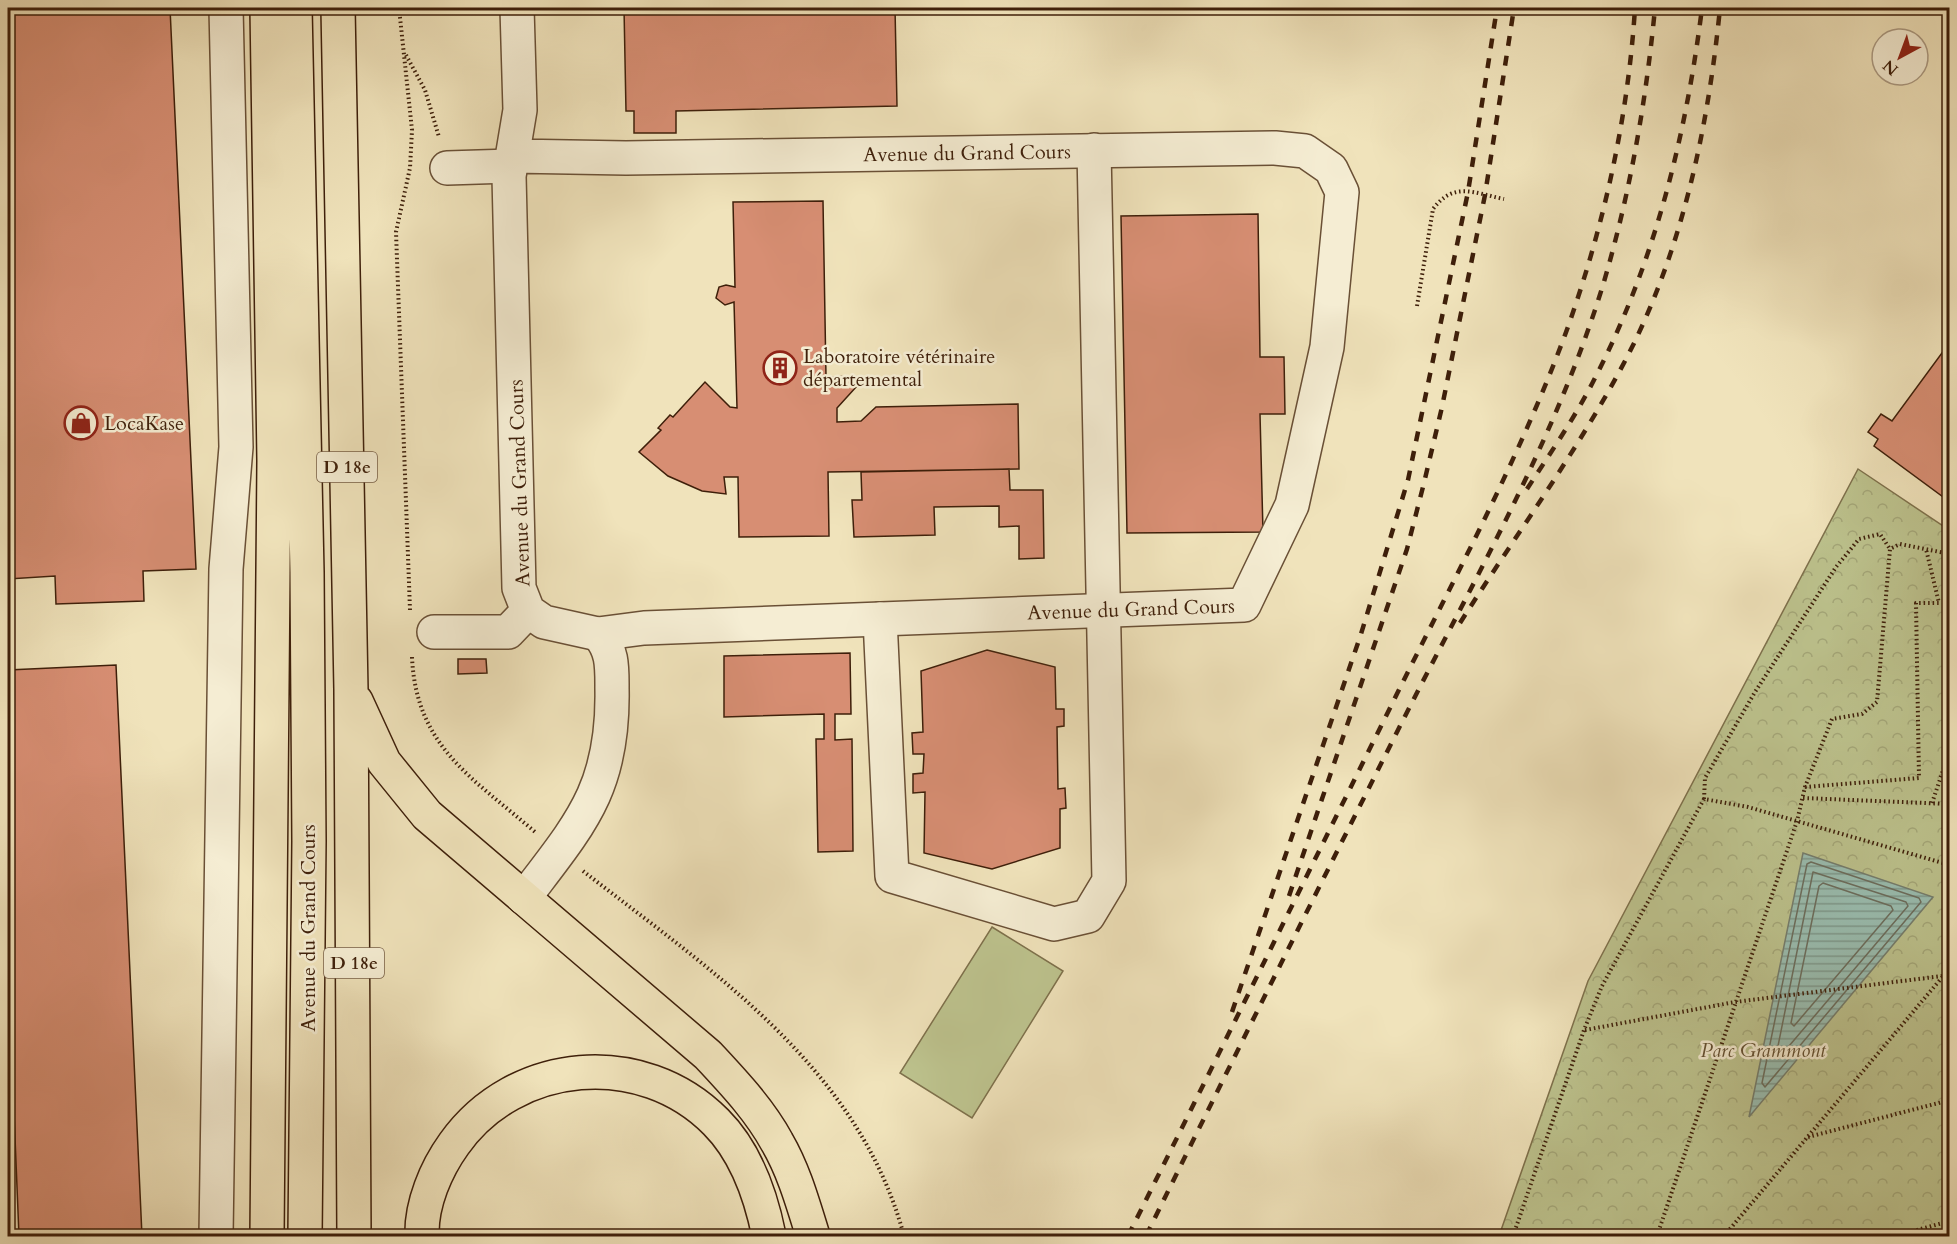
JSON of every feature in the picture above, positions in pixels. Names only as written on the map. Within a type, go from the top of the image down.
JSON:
[{"type":"main road","points":[[267,8],[274,461],[267,1221]]},
{"type":"main road","name":"Avenue du Grand Cours","points":[[295,8],[307,595],[309,841],[305,1236]]},
{"type":"main road","name":"D 18e","points":[[338,8],[351,690],[354,1236]]},
{"type":"main road","points":[[351,690],[384,762],[427,815],[708,1055],[747,1099],[777,1142],[799,1189],[813,1236]]},
{"type":"main road","points":[[422,1236],[427,1201],[438,1165],[480,1113],[537,1081],[568,1073],[596,1071],[637,1076],[662,1084],[693,1102],[718,1124],[741,1155],[750,1174],[769,1236]]},
{"type":"street","points":[[216,1236],[226,569],[236,447],[226,8]]},
{"type":"street","name":"Avenue du Grand Cours","points":[[512,161],[1094,150],[1275,148],[1305,151],[1331,169],[1342,192],[1327,346],[1292,505],[1244,605],[644,628],[598,634],[544,622],[528,611],[519,588],[509,176],[520,111],[517,8]]},
{"type":"street","points":[[880,619],[892,876],[1054,924],[1088,916],[1109,881],[1094,150]]},
{"type":"street","points":[[447,168],[512,161]]},
{"type":"street","points":[[419,630],[508,632],[528,611]]},
{"type":"street","points":[[524,898],[583,820],[605,768],[612,730],[612,674],[608,645],[598,634]]},
{"type":"path","points":[[399,8],[412,130],[410,168],[396,232],[419,630],[413,682],[418,705],[439,745],[457,764],[536,832]]},
{"type":"path","points":[[404,52],[425,90],[447,168]]},
{"type":"path","points":[[1417,306],[1433,209],[1442,197],[1452,191],[1504,199]]},
{"type":"path","points":[[1513,1236],[1584,1030],[1602,986],[1704,799],[1705,778],[1755,692],[1836,567],[1859,539],[1880,534],[1890,549],[1876,702],[1862,714],[1832,719],[1805,787],[1797,821],[1657,1236]]},
{"type":"path","points":[[1890,549],[1900,544],[1950,554]]},
{"type":"path","points":[[1805,787],[1919,778],[1916,603],[1939,603],[1926,549]]},
{"type":"path","points":[[1932,803],[1950,750]]},
{"type":"path","points":[[1803,798],[1950,804]]},
{"type":"path","points":[[1704,799],[1748,807],[1950,865]]},
{"type":"path","points":[[577,866],[710,969],[771,1022],[830,1088],[875,1157],[903,1236]]},
{"type":"path","points":[[1724,1236],[1950,968]]},
{"type":"path","points":[[1584,1030],[1735,1002],[1950,975]]},
{"type":"path","points":[[1807,1138],[1950,1100]]},
{"type":"path","points":[[1895,1236],[1950,1221]]},
{"type":"green space","name":"Parc Grammont","points":[[1858,469],[1949,530],[1949,1236],[1499,1236],[1588,981]]},
{"type":"green space","points":[[992,927],[1063,971],[972,1118],[900,1073]]},
{"type":"water","points":[[1803,853],[1933,897],[1749,1117]]},
{"type":"building","points":[[8,8],[170,8],[196,569],[143,571],[144,601],[56,604],[55,576],[8,579]]},
{"type":"building","points":[[624,8],[895,8],[897,106],[676,111],[676,133],[634,133],[634,111],[626,111]]},
{"type":"building","name":"Laboratoire vétérinaire départemental","points":[[823,201],[826,377],[856,376],[857,386],[837,408],[837,422],[861,421],[876,407],[1018,404],[1019,469],[828,472],[829,536],[739,537],[738,477],[724,477],[726,494],[702,491],[668,476],[639,452],[661,430],[658,428],[670,415],[673,417],[705,382],[730,407],[737,408],[734,302],[725,305],[716,298],[719,287],[726,285],[735,287],[733,202]]},
{"type":"building","points":[[1258,214],[1260,357],[1284,357],[1285,414],[1260,414],[1263,532],[1127,533],[1121,216]]},
{"type":"building","points":[[1950,342],[1950,502],[1874,446],[1878,439],[1868,432],[1881,414],[1892,421]]},
{"type":"building","points":[[1009,469],[1010,490],[1043,490],[1044,558],[1019,559],[1019,526],[999,527],[999,506],[934,507],[935,535],[854,537],[852,500],[862,500],[861,472]]},
{"type":"building","points":[[987,650],[1055,667],[1056,709],[1064,709],[1064,726],[1057,727],[1058,789],[1065,788],[1066,808],[1060,809],[1060,848],[992,869],[924,853],[925,792],[913,793],[913,774],[923,773],[924,754],[913,754],[912,733],[923,732],[921,671]]},
{"type":"building","points":[[850,653],[851,714],[835,714],[835,740],[852,739],[853,851],[818,852],[816,739],[824,739],[824,714],[724,717],[724,656]]},
{"type":"building","points":[[458,659],[486,659],[487,673],[458,674]]},
{"type":"building","points":[[116,665],[142,1236],[19,1236],[8,965],[8,670]]},
{"type":"railway","points":[[1232,1012],[1361,634],[1408,480],[1468,192],[1497,8]]},
{"type":"railway","points":[[1289,896],[1407,549],[1424,483],[1442,407],[1485,195],[1514,8]]},
{"type":"railway","points":[[1128,1236],[1505,477],[1546,383],[1579,295],[1612,174],[1632,50],[1635,8]]},
{"type":"railway","points":[[1146,1236],[1366,793],[1510,512],[1561,400],[1583,343],[1613,251],[1642,113],[1655,8]]},
{"type":"railway","points":[[1527,489],[1588,391],[1617,332],[1635,288],[1651,243],[1677,150],[1702,8]]},
{"type":"railway","points":[[1460,623],[1587,428],[1625,361],[1645,319],[1677,233],[1700,144],[1720,8]]},
{"type":"place","name":"Laboratoire vétérinaire départemental","points":[[780,368]]},
{"type":"place","name":"LocaKase","points":[[81,423]]}]
